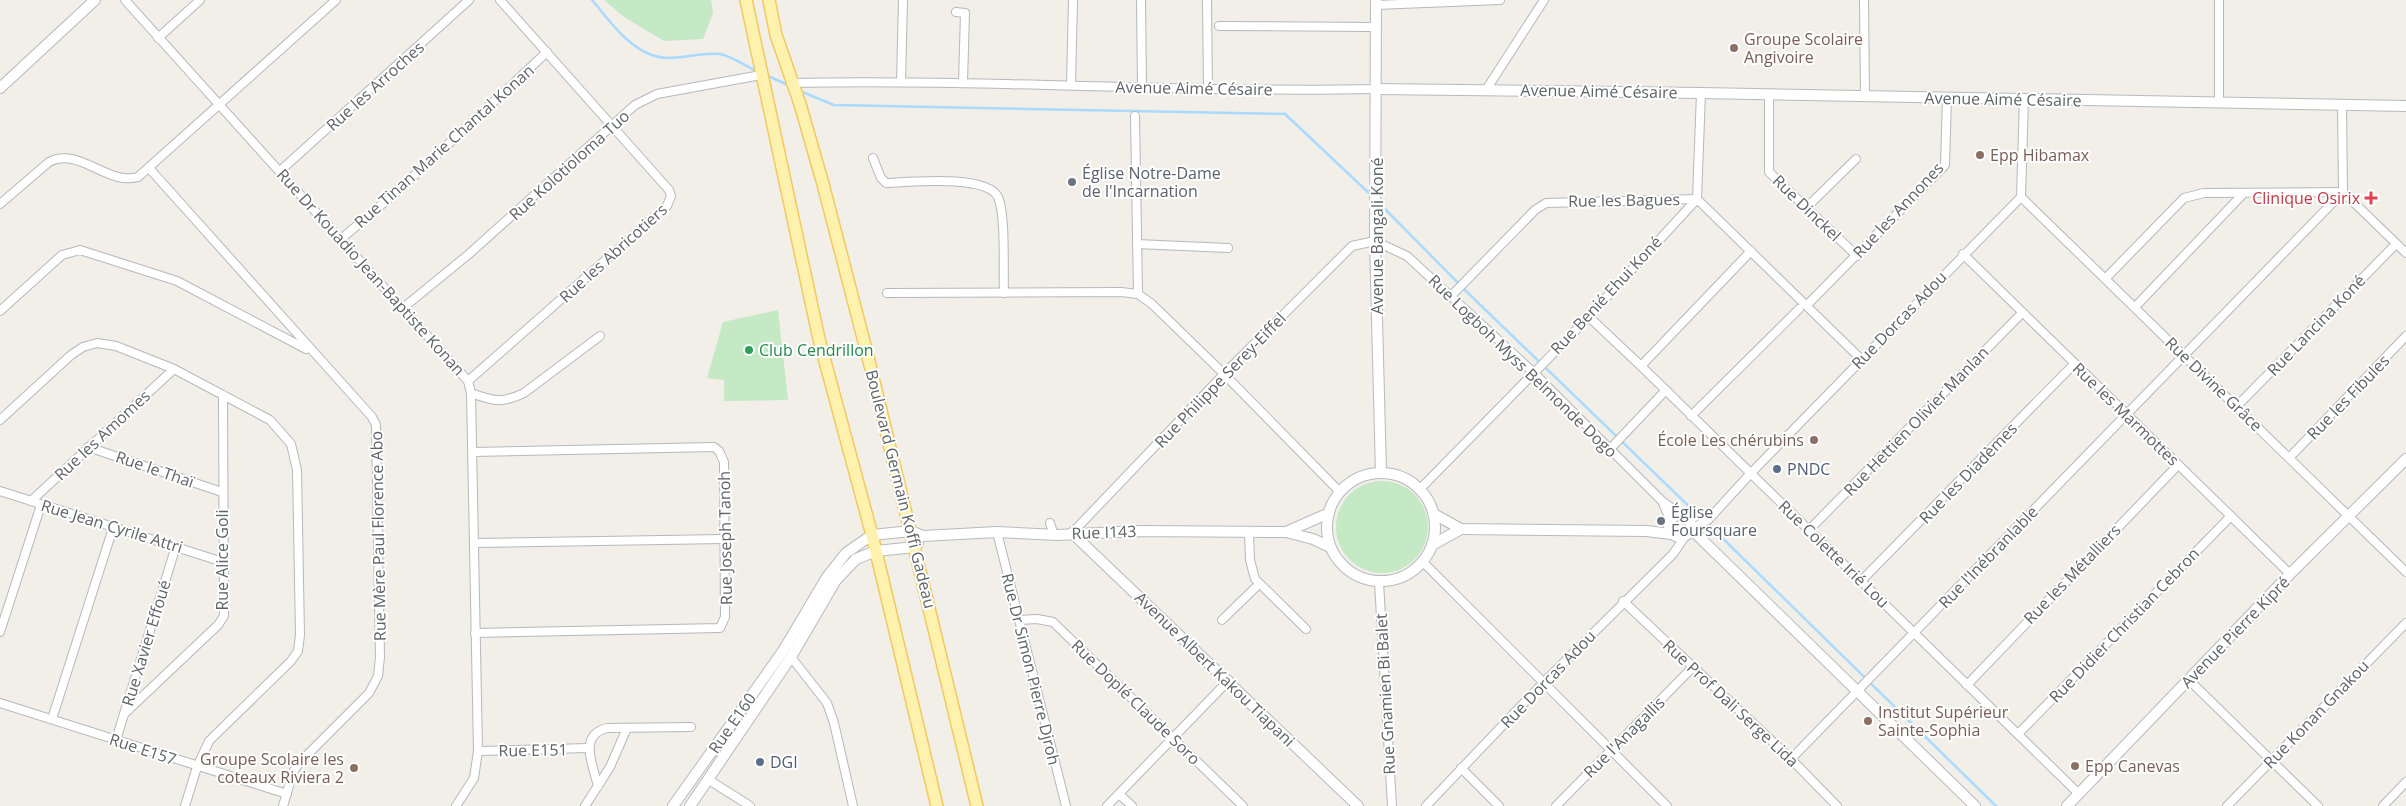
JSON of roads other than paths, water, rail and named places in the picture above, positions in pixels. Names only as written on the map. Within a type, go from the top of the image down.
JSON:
[{"type":"main road","points":[[746,0],[819,339],[872,535],[937,806]]},
{"type":"main road","name":"Boulevard Germain Koffi Gadeau","points":[[768,0],[776,35],[791,83],[800,104],[823,184],[915,547],[977,806]]},
{"type":"street","points":[[0,88],[95,0]]},
{"type":"street","name":"Rue Dr Kouadio Jean-Baptiste Konan","points":[[125,0],[468,381],[471,393],[478,751],[474,778],[456,806]]},
{"type":"street","points":[[158,38],[200,0]]},
{"type":"street","points":[[0,204],[57,157],[72,158],[130,179],[138,177],[336,0]]},
{"type":"street","name":"Rue les Arroches","points":[[280,171],[470,0]]},
{"type":"street","name":"Rue les Abricotiers","points":[[468,381],[670,201],[670,190],[500,0]]},
{"type":"street","points":[[901,82],[903,0]]},
{"type":"street","points":[[1071,85],[1073,0]]},
{"type":"street","points":[[1141,0],[1142,87]]},
{"type":"street","points":[[1207,0],[1208,90]]},
{"type":"street","points":[[1376,3],[1500,0]]},
{"type":"street","points":[[1486,90],[1544,0]]},
{"type":"street","points":[[1864,0],[1865,96]]},
{"type":"street","points":[[2219,0],[2219,103]]},
{"type":"street","name":"Avenue Bangali Koné","points":[[1376,3],[1375,241],[1381,473]]},
{"type":"street","points":[[956,12],[965,12],[963,82]]},
{"type":"street","points":[[1219,26],[1375,28]]},
{"type":"street","name":"Rue Tinan Marie Chantal Konan","points":[[341,239],[414,176],[547,52]]},
{"type":"street","name":"Rue Kolotioloma Tuo","points":[[403,308],[476,248],[611,124],[635,105],[657,94],[761,75]]},
{"type":"street","name":"Avenue Aimé Césaire","points":[[791,83],[963,82],[1208,90],[1486,90],[2406,106]]},
{"type":"street","points":[[1697,198],[1701,93]]},
{"type":"street","name":"Rue Dinckel","points":[[1769,94],[1769,172],[1857,256]]},
{"type":"street","name":"Rue les Annones","points":[[1691,416],[1857,256],[1945,165],[1947,97]]},
{"type":"street","points":[[2020,197],[2024,98]]},
{"type":"street","points":[[2342,105],[2343,192],[2406,253]]},
{"type":"street","points":[[1134,116],[1138,294]]},
{"type":"street","points":[[873,158],[880,178],[886,183],[964,182],[979,184],[995,193],[998,198],[1001,217],[1004,293]]},
{"type":"street","points":[[1806,208],[1856,159]]},
{"type":"street","name":"Rue Mère Paul Florence Abo","points":[[149,168],[372,417],[376,425],[380,657],[378,676],[369,693],[300,762],[293,772],[283,806]]},
{"type":"street","points":[[2106,278],[2184,198],[2204,193],[2343,192]]},
{"type":"street","name":"Rue l'Inébranlable","points":[[1791,759],[1913,632],[1972,575],[2183,354],[2343,192]]},
{"type":"street","points":[[2135,307],[2243,194]]},
{"type":"street","name":"Rue Dorcas Adou","points":[[1699,518],[1751,473],[2020,197]]},
{"type":"street","name":"Rue Divine Grâce","points":[[2020,197],[2106,278],[2406,572]]},
{"type":"street","name":"Rue les Bagues","points":[[1450,296],[1535,210],[1546,203],[1697,198],[1751,251],[1803,307],[1861,359]]},
{"type":"street","name":"Rue Benié Ehui Koné","points":[[1420,489],[1588,316],[1697,198]]},
{"type":"street","name":"Rue Logboh Myss Belmonde Dogo","points":[[1375,241],[1407,256],[1533,372],[1662,501],[1699,518]]},
{"type":"street","name":"Rue Philippe Serey-Eiffel","points":[[1072,533],[1224,374],[1352,246],[1375,241]]},
{"type":"street","points":[[1137,244],[1228,248]]},
{"type":"street","name":"Rue Lancina Koné","points":[[2237,406],[2396,244]]},
{"type":"street","points":[[0,311],[62,255],[80,250],[177,281],[312,352]]},
{"type":"street","points":[[1641,366],[1751,251]]},
{"type":"street","name":"Rue les Marmottes","points":[[1963,254],[2290,574]]},
{"type":"street","points":[[888,293],[1121,292],[1138,294],[1152,304],[1224,374],[1340,492]]},
{"type":"street","name":"Rue Hettien Olivier Manlan","points":[[1809,530],[2022,313]]},
{"type":"street","name":"Rue Colette Irié Lou","points":[[1588,316],[2078,794]]},
{"type":"street","points":[[471,393],[494,401],[512,399],[524,393],[600,336]]},
{"type":"street","name":"Rue les Fibules","points":[[2290,458],[2406,336]]},
{"type":"street","points":[[0,420],[83,346],[97,343],[116,346],[174,369],[270,420],[291,444],[297,470],[299,645],[291,661],[217,730],[204,749],[184,806]]},
{"type":"street","name":"Rue les Diadèmes","points":[[1861,581],[2074,364]]},
{"type":"street","name":"Rue les Amomes","points":[[31,501],[88,446],[174,369]]},
{"type":"street","points":[[1610,449],[1666,390]]},
{"type":"street","name":"Rue Alice Goli","points":[[124,714],[222,620],[225,608],[222,492],[223,395]]},
{"type":"street","name":"Rue le Thaï","points":[[88,446],[222,492]]},
{"type":"street","name":"Rue Joseph Tanoh","points":[[472,452],[714,447],[719,451],[724,462],[726,617],[720,628],[475,633]]},
{"type":"street","name":"Avenue Pierre Kipré","points":[[2066,806],[2290,574],[2406,459]]},
{"type":"street","name":"Rue les Métalliers","points":[[1966,684],[2178,464]]},
{"type":"street","points":[[1381,473],[1405,478],[1420,489],[1434,514],[1435,530],[1432,545],[1423,562],[1412,572],[1404,576],[1379,582],[1364,579],[1349,572],[1338,560],[1327,536],[1329,513],[1340,492],[1357,478],[1381,473]]},
{"type":"street","name":"Rue Jean Cyrile Attri","points":[[0,491],[223,562]]},
{"type":"street","name":"Rue Logboh Myss Belmonde Dogo","points":[[1662,501],[1670,521]]},
{"type":"street","points":[[0,632],[41,505]]},
{"type":"street","name":"Rue I143","points":[[1286,532],[1329,513]]},
{"type":"street","points":[[1434,514],[1461,529],[1646,531],[1673,535],[1688,532],[1699,518]]},
{"type":"street","name":"Rue Didier Christian Cebron","points":[[2018,734],[2231,516]]},
{"type":"street","points":[[1646,531],[1670,521],[1699,518]]},
{"type":"street","points":[[1670,521],[1673,535],[1673,554]]},
{"type":"street","points":[[1050,523],[1054,535]]},
{"type":"street","points":[[52,719],[113,528]]},
{"type":"street","points":[[1432,545],[1461,529]]},
{"type":"street","points":[[872,535],[911,531],[923,536],[915,547]]},
{"type":"street","name":"Rue I143","points":[[923,536],[997,532],[1054,535],[1072,533],[1286,532],[1313,539],[1330,546]]},
{"type":"street","name":"Rue Dr Simon Pierre Djroh","points":[[997,532],[1066,806]]},
{"type":"street","points":[[1249,532],[1252,571],[1259,584],[1306,629]]},
{"type":"street","points":[[1688,532],[1856,690],[1975,806]]},
{"type":"street","name":"Rue Dorcas Adou","points":[[1426,806],[1623,601],[1673,554],[1688,532]]},
{"type":"street","name":"Avenue Albert Kakou Tiapani","points":[[1072,533],[1358,806]]},
{"type":"street","name":"Rue E160","points":[[673,806],[790,639],[827,577],[846,553],[872,535]]},
{"type":"street","points":[[474,543],[724,539]]},
{"type":"street","name":"Rue Xavier Effoué","points":[[116,740],[176,546]]},
{"type":"street","name":"Rue E160","points":[[690,806],[791,657],[836,580],[856,559],[876,551],[915,547]]},
{"type":"street","points":[[1423,562],[1667,806]]},
{"type":"street","name":"Rue Gnamien Bi Balet","points":[[1379,582],[1392,806]]},
{"type":"street","points":[[1222,620],[1259,584]]},
{"type":"street","name":"Rue Prof Dali Serge Lida","points":[[1623,601],[1692,668],[1791,759],[1837,806]]},
{"type":"street","name":"Rue Doplé Claude Soro","points":[[1019,620],[1053,622],[1243,806]]},
{"type":"street","name":"Rue Konan Gnakou","points":[[2227,806],[2406,622]]},
{"type":"street","points":[[790,639],[791,657],[827,703],[834,723],[853,806]]},
{"type":"street","name":"Rue l'Anagallis","points":[[1556,806],[1692,668]]},
{"type":"street","points":[[1107,806],[1228,680]]},
{"type":"street","points":[[2189,680],[2318,806]]},
{"type":"street","name":"Rue E157","points":[[0,703],[287,794]]},
{"type":"street","name":"Rue E151","points":[[598,786],[588,748],[599,730],[691,727]]},
{"type":"street","points":[[585,806],[598,786],[627,728]]},
{"type":"street","name":"Rue E151","points":[[478,751],[588,748]]},
{"type":"street","points":[[1461,768],[1499,806]]},
{"type":"street","points":[[709,780],[750,806]]},
{"type":"street","points":[[2383,806],[2406,782]]},
{"type":"street","points":[[1120,794],[1132,806]]},
{"type":"waterway","points":[[592,0],[631,43],[647,53],[665,58],[720,54],[758,72]]},
{"type":"waterway","points":[[766,75],[790,86]]},
{"type":"waterway","points":[[800,91],[834,105],[1285,114],[1371,195]]},
{"type":"waterway","points":[[1379,203],[1469,294],[1698,515]]},
{"type":"waterway","points":[[1706,522],[1996,806]]},
{"type":"place","name":"Groupe Scolaire Angivoire","points":[[1734,48]]},
{"type":"place","name":"Epp Hibamax","points":[[1980,155]]},
{"type":"place","name":"Église Notre-Dame de l'Incarnation","points":[[1072,182]]},
{"type":"place","name":"Clinique Osirix","points":[[2371,198]]},
{"type":"place","name":"Club Cendrillon","points":[[749,350]]},
{"type":"place","name":"École Les chérubins","points":[[1814,440]]},
{"type":"place","name":"PNDC","points":[[1777,469]]},
{"type":"place","name":"Église Foursquare","points":[[1661,521]]},
{"type":"place","name":"Institut Supérieur Sainte-Sophia","points":[[1868,721]]},
{"type":"place","name":"DGI","points":[[760,762]]},
{"type":"place","name":"Epp Canevas","points":[[2075,766]]},
{"type":"place","name":"Groupe Scolaire les coteaux Riviera 2","points":[[354,768]]}]
